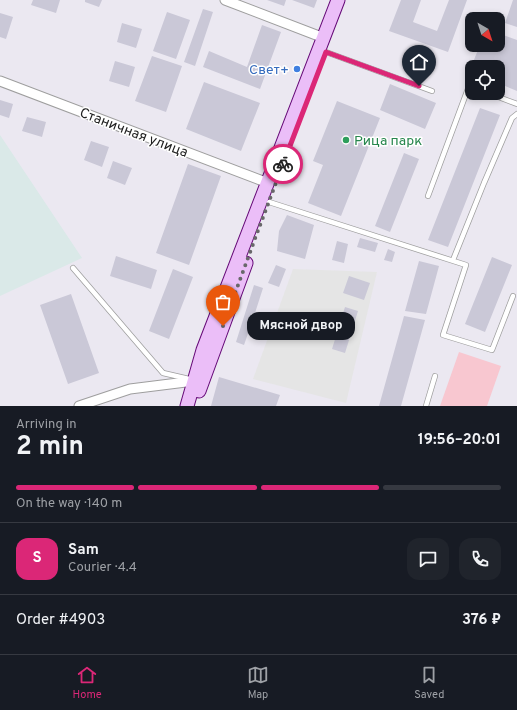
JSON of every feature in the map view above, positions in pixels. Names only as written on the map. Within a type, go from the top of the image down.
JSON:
[{"type":"main road","points":[[187,406],[203,350],[338,0]]},
{"type":"main road","points":[[195,406],[269,202],[346,0]]},
{"type":"street","points":[[225,0],[324,38]]},
{"type":"street","name":"Станичная улица","points":[[0,81],[268,183]]},
{"type":"street","points":[[79,406],[130,389],[194,381]]},
{"type":"lane","points":[[326,52],[432,91]]},
{"type":"lane","points":[[428,196],[465,97]]},
{"type":"lane","points":[[505,99],[517,104]]},
{"type":"lane","points":[[453,260],[512,118],[517,114]]},
{"type":"lane","points":[[269,202],[466,265],[442,335],[492,350],[513,296]]},
{"type":"lane","points":[[73,268],[163,373],[194,381]]},
{"type":"lane","points":[[426,406],[435,376]]},
{"type":"shaded area","points":[[0,135],[82,258],[0,296]]},
{"type":"shaded area","points":[[293,269],[377,272],[346,403],[253,379]]},
{"type":"shaded area","points":[[459,352],[501,366],[487,406],[440,406]]},
{"type":"building","points":[[33,0],[60,0],[56,13],[31,5]]},
{"type":"building","points":[[85,0],[102,0],[99,7],[85,2]]},
{"type":"building","points":[[267,0],[286,0],[284,6]]},
{"type":"building","points":[[292,0],[317,0],[314,8]]},
{"type":"building","points":[[401,0],[421,0],[413,22],[437,31],[449,0],[467,0],[448,52],[389,31]]},
{"type":"building","points":[[513,0],[517,0],[517,27],[505,23]]},
{"type":"building","points":[[203,9],[213,12],[195,66],[184,62]]},
{"type":"building","points":[[167,12],[190,20],[176,59],[153,51]]},
{"type":"building","points":[[0,13],[13,17],[6,39],[0,37]]},
{"type":"building","points":[[122,23],[142,29],[136,48],[117,42]]},
{"type":"building","points":[[262,25],[281,32],[260,89],[203,67],[209,51],[247,67]]},
{"type":"building","points":[[505,36],[517,40],[517,91],[505,86],[505,60],[474,60],[477,52],[505,52]]},
{"type":"building","points":[[152,56],[182,66],[166,112],[135,101]]},
{"type":"building","points":[[115,61],[135,67],[129,87],[109,81]]},
{"type":"building","points":[[204,82],[260,103],[241,151],[186,129]]},
{"type":"building","points":[[390,84],[436,103],[425,129],[380,110]]},
{"type":"building","points":[[0,100],[13,104],[9,118],[0,115]]},
{"type":"building","name":"Рица парк","points":[[337,101],[380,118],[341,216],[308,203],[323,165],[313,161]]},
{"type":"building","points":[[480,108],[500,115],[448,247],[428,240]]},
{"type":"building","points":[[27,117],[46,122],[42,137],[22,131]]},
{"type":"building","points":[[91,141],[109,147],[102,167],[84,160]]},
{"type":"building","points":[[404,153],[419,159],[390,232],[375,226]]},
{"type":"building","points":[[113,161],[132,168],[125,185],[107,178]]},
{"type":"building","points":[[188,164],[221,176],[189,265],[156,253]]},
{"type":"building","points":[[287,215],[314,225],[305,259],[277,251],[279,231]]},
{"type":"building","points":[[360,238],[378,243],[375,252],[357,247]]},
{"type":"building","points":[[337,241],[348,244],[344,263],[332,260]]},
{"type":"building","points":[[388,249],[395,252],[392,262],[384,260]]},
{"type":"building","points":[[116,256],[157,270],[151,289],[110,276]]},
{"type":"building","points":[[492,257],[512,265],[485,332],[465,324]]},
{"type":"building","points":[[419,261],[439,266],[426,314],[405,311]]},
{"type":"building","points":[[276,265],[286,269],[279,287],[268,283]]},
{"type":"building","points":[[173,269],[193,277],[169,339],[149,331]]},
{"type":"building","points":[[349,276],[370,283],[364,300],[343,293]]},
{"type":"building","points":[[254,285],[263,288],[255,313],[252,313],[251,315],[254,316],[244,345],[236,342]]},
{"type":"building","points":[[71,294],[99,373],[68,384],[40,305]]},
{"type":"building","points":[[345,307],[358,311],[345,353],[332,349]]},
{"type":"building","points":[[404,316],[425,320],[401,406],[379,406]]},
{"type":"building","points":[[219,377],[280,395],[276,406],[211,406]]},
{"type":"way so far","points":[[223,326],[283,164]]},
{"type":"place","name":"Свет+","points":[[297,69]]},
{"type":"place","name":"Рица парк","points":[[346,140]]},
{"type":"place","name":"Мясной двор","points":[[223,326]]},
{"type":"route","points":[[283,164],[326,52],[419,86]]}]
